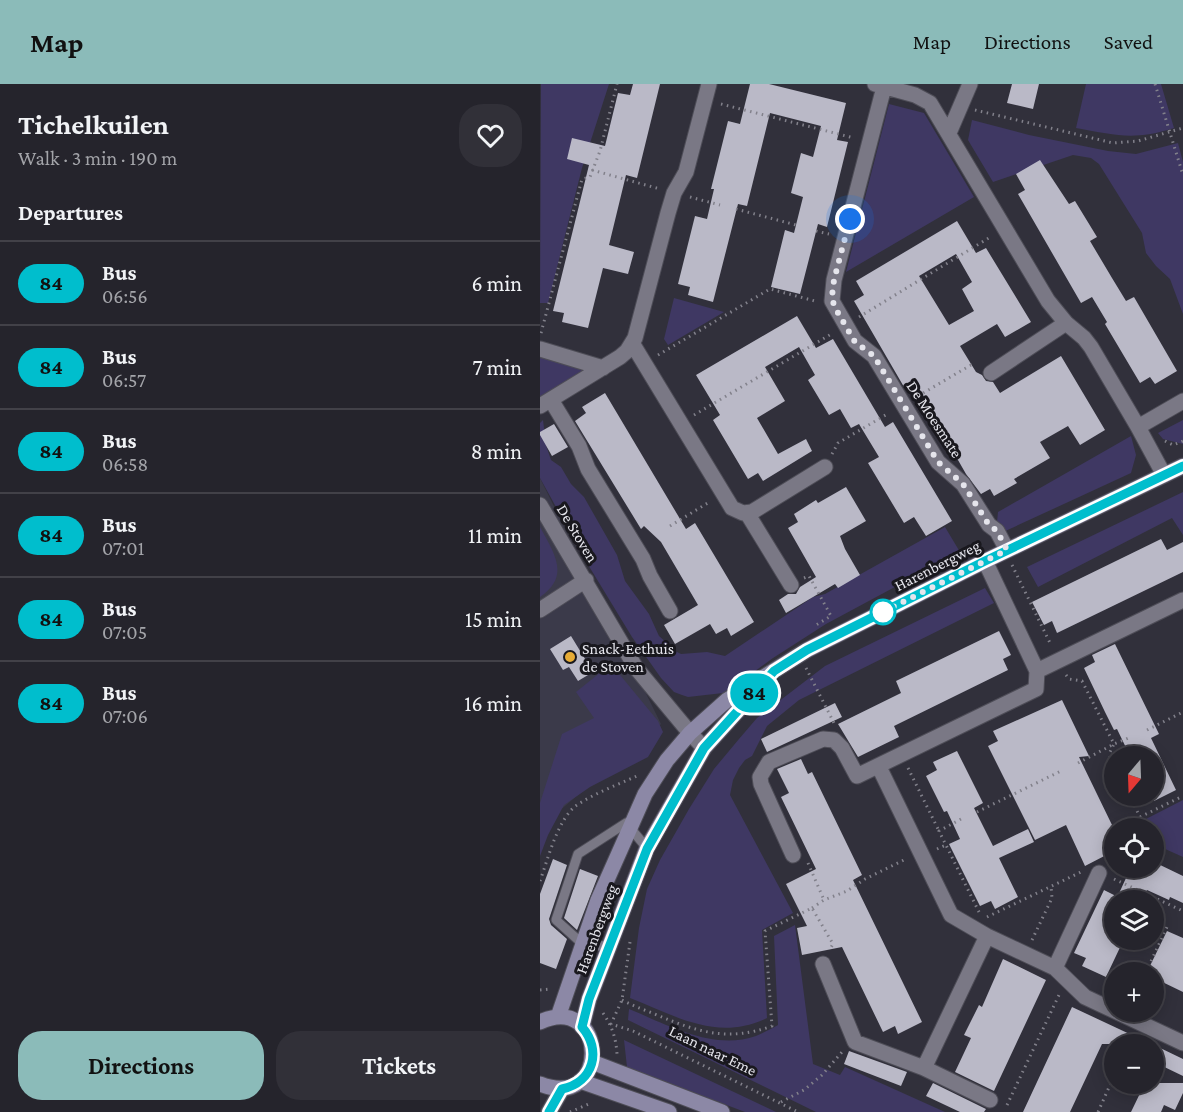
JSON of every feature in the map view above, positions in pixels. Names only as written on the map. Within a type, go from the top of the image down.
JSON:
[{"type":"street","points":[[670,611],[643,559],[588,469],[579,446],[545,403],[620,357],[632,343],[674,193],[686,172],[709,84]]},
{"type":"street","points":[[949,133],[970,84]]},
{"type":"street","points":[[834,306],[832,296],[834,280],[869,142],[879,85],[915,95],[926,100],[949,133],[1048,301],[1066,324],[1084,338],[1091,347],[1164,476]]},
{"type":"street","name":"De Moesmate","points":[[834,306],[855,342],[874,356],[938,462],[963,484],[989,525],[997,531],[1007,550]]},
{"type":"street","points":[[991,373],[1066,324]]},
{"type":"street","points":[[632,343],[722,494],[732,508],[747,513],[791,585]]},
{"type":"street","points":[[540,349],[603,368]]},
{"type":"street","points":[[1138,427],[1183,401]]},
{"type":"street","name":"Harenbergweg","points":[[558,1017],[598,900],[651,785],[667,760],[690,733],[727,700],[807,650],[1007,550],[1183,466]]},
{"type":"street","points":[[747,513],[825,467]]},
{"type":"street","name":"De Stoven","points":[[540,505],[636,668],[704,748]]},
{"type":"street","points":[[793,855],[761,784],[760,777],[769,762],[823,739],[834,740],[842,748],[857,776],[1036,689],[1037,672],[985,561]]},
{"type":"street","name":"De Stoven","points":[[540,610],[586,580]]},
{"type":"street","points":[[1037,672],[1183,600]]},
{"type":"street","name":"Harenbergweg","points":[[582,1027],[589,999],[611,945],[636,872],[647,849],[704,748],[774,671]]},
{"type":"street","points":[[879,767],[951,915],[987,936],[1055,969],[1085,998],[1183,1043]]},
{"type":"street","points":[[1055,969],[1099,873]]},
{"type":"street","points":[[924,1068],[987,936]]},
{"type":"street","points":[[823,964],[855,1042],[924,1068],[990,1100]]},
{"type":"street","points":[[540,1022],[558,1017],[571,1020],[582,1027],[592,1043],[592,1062],[588,1072],[580,1081],[562,1089],[540,1084]]},
{"type":"street","points":[[592,1062],[722,1112]]},
{"type":"street","points":[[580,1081],[669,1112]]},
{"type":"street","points":[[549,1112],[562,1089]]},
{"type":"lane","points":[[611,945],[586,947],[556,920],[578,854],[626,823],[647,849]]},
{"type":"path","points":[[540,338],[582,179],[590,177],[600,151],[618,84]]},
{"type":"path","points":[[1155,84],[1183,175]]},
{"type":"path","points":[[705,99],[869,142]]},
{"type":"path","points":[[962,106],[1113,143],[1138,141],[1183,128]]},
{"type":"path","points":[[592,170],[720,205]]},
{"type":"path","points":[[736,209],[796,225]]},
{"type":"path","points":[[645,364],[770,289],[834,306]]},
{"type":"path","points":[[670,526],[722,494]]},
{"type":"path","points":[[1007,550],[1015,573],[1059,662],[1069,679],[1082,681],[1114,744]]},
{"type":"path","points":[[1147,730],[1183,712]]},
{"type":"path","points":[[1078,763],[1131,737]]},
{"type":"path","points":[[902,756],[982,919],[1090,868],[1183,911]]},
{"type":"path","points":[[977,812],[1063,770]]},
{"type":"path","points":[[540,881],[565,817],[576,806],[638,775]]},
{"type":"path","points":[[1135,806],[1140,817],[1183,796]]},
{"type":"path","points":[[939,831],[961,819]]},
{"type":"path","points":[[622,1000],[689,1028],[714,1034],[753,1033],[772,1026],[765,932],[905,859],[922,857],[946,845]]},
{"type":"path","points":[[793,855],[803,850],[824,900]]},
{"type":"path","points":[[1025,954],[1052,898],[1051,886]]},
{"type":"path","points":[[812,908],[833,944],[823,964]]},
{"type":"path","points":[[1151,962],[1167,927]]},
{"type":"path","points":[[990,1100],[1006,1107],[1066,980]]},
{"type":"path","name":"Laan naar Eme","points":[[611,1024],[633,1031],[798,1112]]},
{"type":"path","points":[[779,1103],[804,1090],[822,1075],[837,1055],[855,1042]]},
{"type":"path","points":[[1098,1112],[1106,1094]]},
{"type":"path","points":[[570,1112],[580,1111]]},
{"type":"shaded area","points":[[541,84],[609,84],[582,168],[548,303],[540,303]]},
{"type":"shaded area","points":[[1086,84],[1161,84],[1174,128],[1125,136],[1076,128]]},
{"type":"shaded area","points":[[889,104],[924,113],[974,197],[846,272]]},
{"type":"shaded area","points":[[972,120],[1029,135],[1108,151],[1136,154],[1178,143],[1183,162],[1183,314],[1170,279],[1146,253],[1142,233],[1099,164],[1091,158],[1073,155],[993,182],[968,140]]},
{"type":"shaded area","points":[[674,298],[724,312],[668,345],[664,339]]},
{"type":"shaded area","points":[[540,355],[581,368],[584,374],[540,398]]},
{"type":"shaded area","points":[[543,420],[546,445],[551,460],[561,467],[571,484],[584,497],[617,555],[625,581],[649,614],[659,636],[681,654],[707,652],[725,656],[813,597],[825,594],[945,527],[960,552],[826,624],[723,693],[688,697],[674,692],[661,678],[632,637],[587,563],[540,478],[540,423]]},
{"type":"shaded area","points":[[1183,420],[1183,444],[1163,439],[1158,433]]},
{"type":"shaded area","points":[[1131,436],[1136,455],[1131,473],[1001,533],[997,522],[998,512]]},
{"type":"shaded area","points":[[540,478],[661,724],[545,823],[540,838]]},
{"type":"shaded area","points":[[1183,492],[1183,535],[1172,518],[1038,587],[1027,567]]},
{"type":"shaded area","points":[[540,527],[554,555],[557,572],[555,581],[540,597]]},
{"type":"shaded area","points":[[985,588],[994,603],[799,700],[767,726],[752,756],[745,760],[739,768],[733,780],[730,795],[793,913],[762,930],[767,1018],[749,1025],[731,1028],[714,1027],[680,1019],[630,998],[639,928],[647,889],[660,860],[714,769],[757,718],[825,666]]},
{"type":"shaded area","points":[[611,664],[658,721],[663,732],[648,757],[590,787],[564,805],[540,856],[540,803],[562,734],[594,718],[576,692]]},
{"type":"shaded area","points":[[1183,800],[1183,857],[1164,848],[1164,818],[1148,818]]},
{"type":"shaded area","points":[[795,925],[813,1064],[840,1075],[845,1067],[945,1112],[816,1112],[628,1020],[629,1009],[675,1029],[724,1040],[740,1040],[756,1036],[778,1025],[774,936]]},
{"type":"shaded area","points":[[624,1040],[776,1112],[745,1112],[627,1067]]},
{"type":"building","points":[[633,84],[660,84],[637,178],[626,175],[609,245],[634,252],[628,274],[603,268],[588,328],[562,322],[564,313],[553,311],[589,165],[567,159],[572,138],[605,146],[618,93],[630,95]]},
{"type":"building","points":[[750,84],[769,84],[846,103],[837,140],[848,142],[827,227],[818,224],[800,294],[771,287],[785,230],[794,233],[803,197],[791,193],[801,153],[813,157],[821,126],[770,113],[747,206],[738,204],[713,302],[688,295],[690,287],[678,284],[695,216],[707,219],[714,189],[711,189],[728,121],[740,124]]},
{"type":"building","points":[[1012,84],[1039,84],[1033,109],[1007,103]]},
{"type":"building","points":[[1040,160],[1069,204],[1075,201],[1097,237],[1090,241],[1112,278],[1126,301],[1134,297],[1177,371],[1155,384],[1150,377],[1140,383],[1105,324],[1107,322],[1092,297],[1081,303],[1018,194],[1025,190],[1016,174]]},
{"type":"building","points":[[957,221],[976,253],[986,248],[1031,322],[1005,337],[997,324],[960,346],[976,372],[986,381],[993,382],[1000,393],[1061,356],[1105,430],[1080,445],[1068,426],[1040,442],[1050,458],[1014,479],[1017,483],[994,496],[990,489],[981,494],[966,474],[914,381],[904,387],[854,301],[864,295],[856,281]],"holes":[[[956,254],[972,282],[962,289],[974,311],[949,325],[919,276]]]},
{"type":"building","points":[[797,316],[816,348],[833,339],[885,427],[893,422],[952,521],[926,536],[914,517],[904,523],[868,463],[879,457],[859,424],[851,428],[840,409],[829,415],[808,380],[815,375],[799,347],[765,367],[785,401],[757,418],[778,454],[806,439],[812,451],[763,481],[758,473],[748,479],[713,420],[720,415],[696,375]]},
{"type":"building","points":[[605,393],[686,529],[695,523],[754,622],[731,636],[727,628],[716,634],[710,624],[675,644],[664,625],[698,605],[661,542],[644,526],[641,529],[575,421],[586,413],[582,407]]},
{"type":"building","points":[[554,424],[568,447],[552,456],[540,432]]},
{"type":"building","points":[[846,487],[866,521],[840,536],[860,575],[838,588],[835,584],[786,613],[779,600],[788,594],[796,594],[800,587],[816,577],[788,528],[798,522],[794,514],[816,500],[818,503]]},
{"type":"building","points":[[1161,539],[1167,550],[1183,542],[1183,572],[1057,633],[1052,621],[1044,625],[1032,602]]},
{"type":"building","points":[[999,631],[1011,655],[1003,659],[1008,670],[894,726],[899,737],[858,757],[838,724],[901,693],[896,681]]},
{"type":"building","points":[[571,636],[593,672],[578,681],[569,667],[563,670],[550,649]]},
{"type":"building","points":[[1115,644],[1159,734],[1151,738],[1155,746],[1125,746],[1117,729],[1114,730],[1084,668],[1095,662],[1092,655]]},
{"type":"building","points":[[1062,700],[1089,756],[1079,757],[1109,818],[1104,818],[1104,856],[1085,866],[1066,825],[1035,840],[988,746],[998,741],[993,731]]},
{"type":"building","points":[[835,703],[842,717],[767,752],[761,739]]},
{"type":"building","points":[[957,751],[983,803],[974,808],[993,846],[1028,829],[1034,842],[999,858],[1018,897],[995,909],[991,901],[980,906],[949,844],[960,839],[947,811],[944,812],[926,776],[937,770],[933,762]]},
{"type":"building","points":[[801,759],[808,774],[812,772],[862,875],[853,880],[922,1022],[898,1034],[895,1026],[883,1032],[842,947],[802,955],[797,928],[807,926],[786,884],[816,869],[781,797],[789,793],[777,769]]},
{"type":"building","points":[[1164,765],[1176,790],[1164,796]]},
{"type":"building","points":[[553,859],[567,865],[549,919],[551,925],[567,939],[556,969],[540,963],[540,894]]},
{"type":"building","points":[[1164,867],[1183,876],[1183,903],[1170,897],[1169,900],[1164,898],[1164,890],[1121,890],[1126,878],[1164,878]]},
{"type":"building","points":[[580,869],[598,876],[577,930],[564,918]]},
{"type":"building","points":[[1104,890],[1104,950],[1119,950],[1113,962],[1104,962],[1104,976],[1082,966],[1086,958],[1074,953]]},
{"type":"building","points":[[1167,931],[1183,938],[1183,992],[1164,983],[1164,962],[1152,962],[1158,950],[1164,950],[1164,937]]},
{"type":"building","points":[[1003,959],[1046,980],[994,1091],[955,1072],[971,1038],[964,1035],[979,1005],[982,1007]]},
{"type":"building","points":[[1072,1007],[1130,1034],[1104,1034],[1104,1044],[1070,1112],[1023,1112]]},
{"type":"building","points":[[1164,1050],[1183,1059],[1183,1076],[1164,1067]]},
{"type":"building","points":[[849,1051],[907,1072],[901,1086],[844,1064]]},
{"type":"building","points":[[933,1083],[986,1109],[984,1112],[960,1112],[926,1096]]},
{"type":"building","points":[[1164,1083],[1183,1083],[1183,1093],[1175,1110],[1164,1105],[1161,1112],[1131,1112],[1140,1094],[1164,1094]]},
{"type":"bus line","name":"84","points":[[549,1112],[562,1089],[580,1081],[588,1072],[592,1062],[592,1043],[582,1027],[589,999],[611,945],[636,872],[647,849],[704,748],[774,671],[807,650],[1183,466]]},
{"type":"place","name":"Snack-Eethuis de Stoven","points":[[570,657]]},
{"type":"route","points":[[850,219],[834,280],[832,296],[834,306],[855,342],[874,356],[938,462],[963,484],[989,525],[997,531],[1007,550],[883,612]]}]
